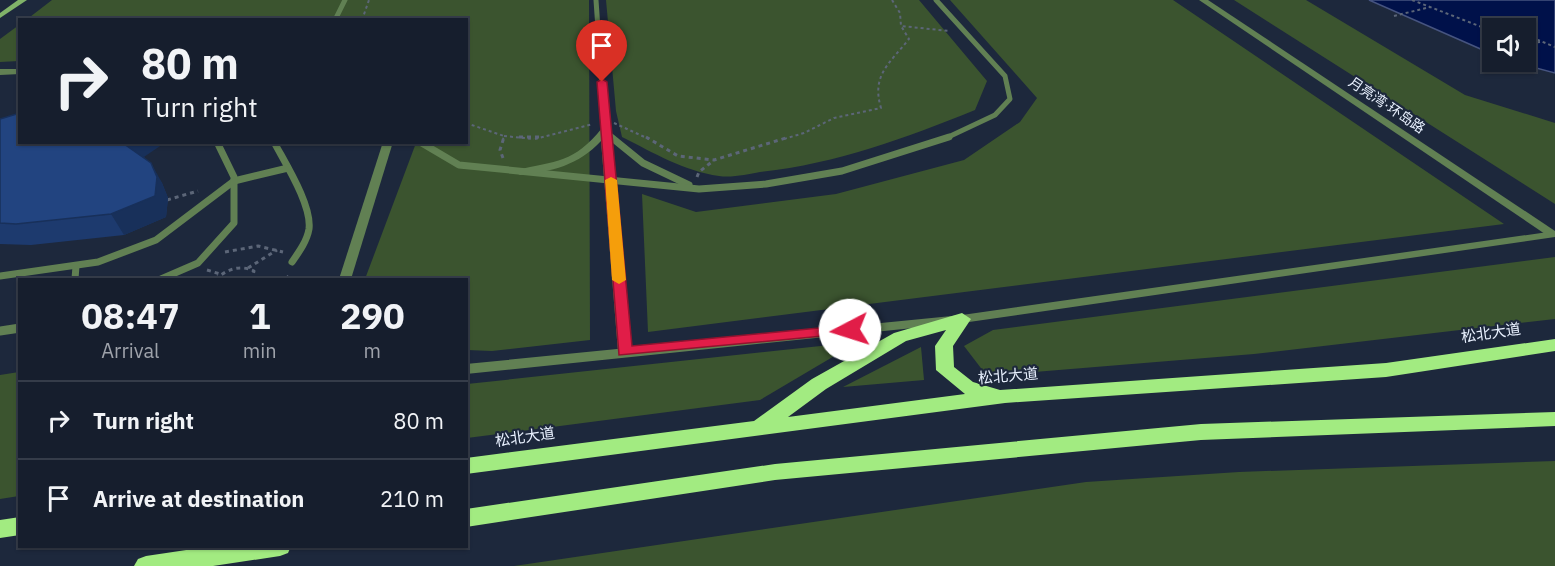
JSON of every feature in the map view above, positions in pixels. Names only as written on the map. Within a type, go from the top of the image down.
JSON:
[{"type":"highway","points":[[963,319],[944,346],[945,370],[967,388],[1005,396]]},
{"type":"highway","points":[[758,427],[819,384],[900,337],[963,319]]},
{"type":"highway","name":"松北大道","points":[[468,466],[1005,396],[1386,370],[1555,345]]},
{"type":"highway","points":[[468,518],[775,472],[1202,432],[1555,418]]},
{"type":"highway","points":[[0,529],[18,526]]},
{"type":"highway","points":[[146,566],[267,548]]},
{"type":"main road","points":[[0,16],[23,0]]},
{"type":"street","name":"月亮湾·环岛路","points":[[1203,0],[1554,235]]},
{"type":"street","points":[[0,72],[18,71]]},
{"type":"street","points":[[520,172],[548,170],[566,164],[596,144],[605,126]]},
{"type":"street","points":[[605,126],[625,352]]},
{"type":"street","points":[[345,278],[387,144]]},
{"type":"street","points":[[468,369],[963,319],[1554,235]]},
{"type":"lane","points":[[336,18],[345,0]]},
{"type":"lane","points":[[596,0],[605,126],[615,143],[637,160],[663,176],[695,187]]},
{"type":"lane","points":[[423,144],[459,165],[611,181],[695,187],[766,184],[842,171],[953,136],[995,115],[1010,99],[1005,76],[936,0]]},
{"type":"lane","points":[[163,278],[198,263],[234,223],[234,181],[218,144]]},
{"type":"lane","points":[[275,144],[288,168],[309,225],[302,249],[292,262]]},
{"type":"lane","points":[[0,276],[99,262],[156,240],[234,181],[288,168]]},
{"type":"lane","points":[[75,278],[76,266]]},
{"type":"lane","points":[[0,331],[18,328]]},
{"type":"path","points":[[363,18],[369,0]]},
{"type":"path","points":[[695,187],[699,172],[714,160],[804,133],[842,115],[881,108],[876,91],[879,77],[909,39],[901,26],[900,13],[892,0]]},
{"type":"path","points":[[1412,0],[1482,27]]},
{"type":"path","points":[[1394,16],[1431,7]]},
{"type":"path","points":[[901,26],[964,31]]},
{"type":"path","points":[[1536,39],[1555,47]]},
{"type":"path","points":[[1536,42],[1542,41]]},
{"type":"path","points":[[468,124],[504,136],[535,139],[571,128],[605,126],[632,129],[678,156],[714,160]]},
{"type":"path","points":[[497,170],[504,157],[500,150],[504,136]]},
{"type":"path","points":[[198,263],[239,248],[258,246],[277,249],[286,254]]},
{"type":"path","points":[[217,278],[234,269],[248,268],[277,249]]},
{"type":"path","points":[[248,268],[254,271],[252,278]]},
{"type":"green space","points":[[52,0],[589,0],[590,340],[492,351],[468,350],[468,278],[365,278],[416,144],[468,144],[468,18],[29,18]]},
{"type":"green space","points":[[606,0],[919,0],[987,81],[975,110],[896,140],[816,163],[740,176],[706,174],[669,161],[622,137],[616,111]]},
{"type":"green space","points":[[950,0],[1173,0],[1504,224],[648,332],[642,194],[696,212],[836,194],[964,160],[1020,122],[1037,98]]},
{"type":"green space","points":[[1234,0],[1306,0],[1465,95],[1555,123],[1555,204]]},
{"type":"green space","points":[[18,26],[18,61],[0,62],[0,39]]},
{"type":"green space","points":[[1555,257],[1555,319],[1254,354],[987,376],[964,346],[993,330]]},
{"type":"green space","points":[[858,342],[760,400],[468,438],[468,384]]},
{"type":"green space","points":[[921,347],[924,380],[843,387]]},
{"type":"green space","points":[[18,372],[18,496],[0,499],[0,375]]},
{"type":"green space","points":[[1555,461],[1555,566],[514,566],[1086,482],[1239,472]]},
{"type":"shaded area","points":[[1369,0],[1555,0],[1555,73],[1536,68],[1536,18],[1482,18],[1482,50]]},
{"type":"building","points":[[18,114],[18,144],[124,144],[151,163],[157,177],[155,196],[111,214],[16,224],[0,223],[0,119]]},
{"type":"slow traffic","points":[[611,180],[619,280]]},
{"type":"route","points":[[602,82],[625,352],[850,330]]}]
